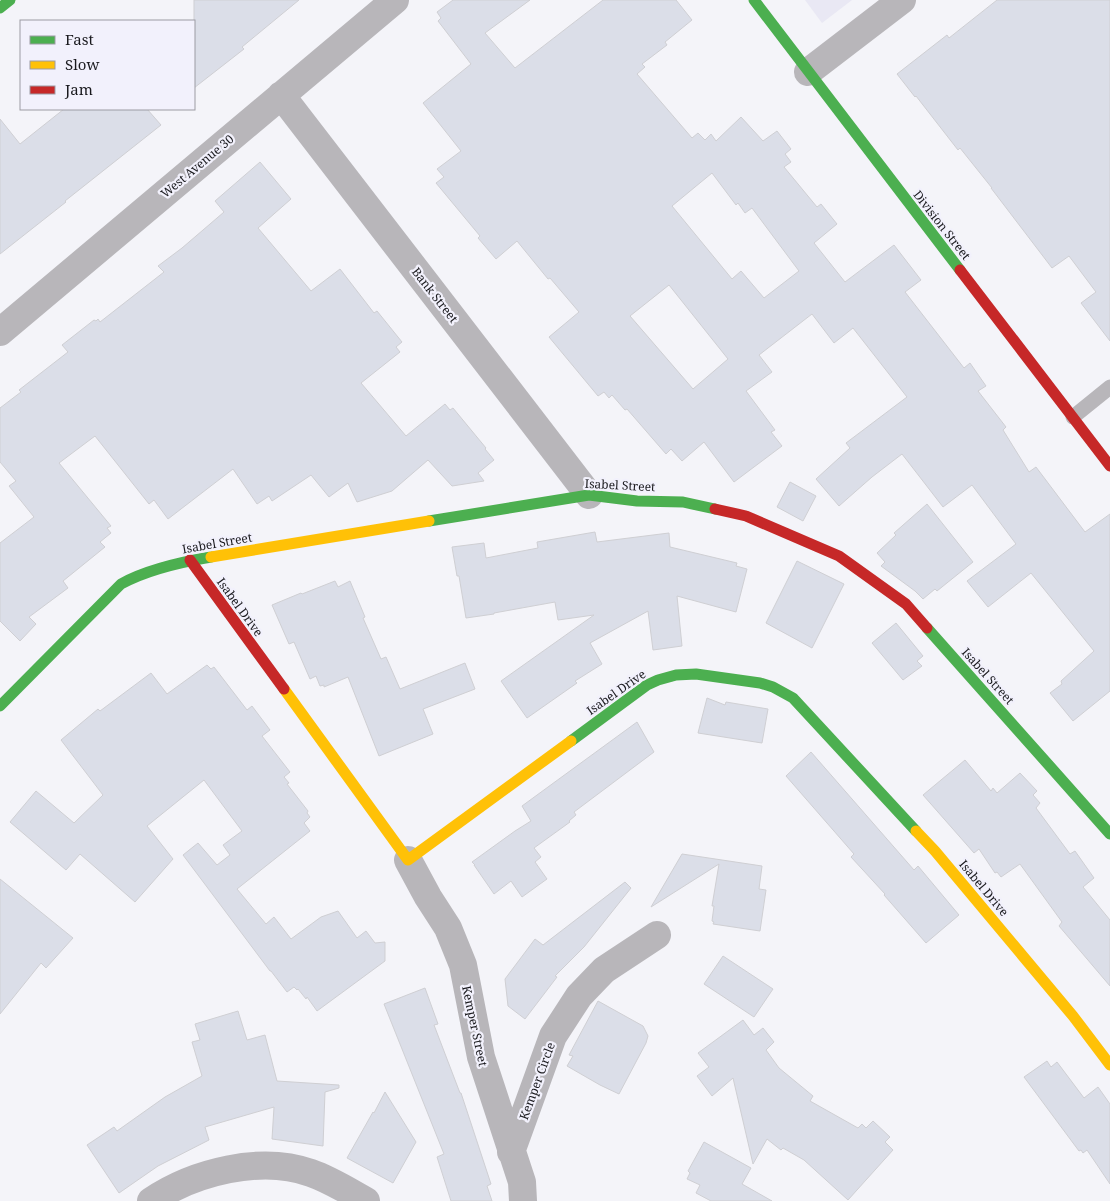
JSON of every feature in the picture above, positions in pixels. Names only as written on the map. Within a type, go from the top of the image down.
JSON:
[{"type":"street","points":[[0,8],[10,0]]},
{"type":"street","name":"West Avenue 30","points":[[0,332],[395,0]]},
{"type":"street","name":"Division Street","points":[[754,0],[1110,466]]},
{"type":"street","points":[[808,72],[902,0]]},
{"type":"street","name":"Bank Street","points":[[281,95],[589,495]]},
{"type":"street","name":"Isabel Street","points":[[0,706],[120,584],[136,576],[190,560],[589,495],[637,501],[683,502],[746,516],[839,556],[906,604],[1110,834]]},
{"type":"street","name":"Isabel Drive","points":[[190,560],[408,860],[647,685],[676,675],[696,674],[773,686],[793,698],[935,851],[1073,1016],[1110,1066]]},
{"type":"street","name":"Kemper Street","points":[[408,860],[428,897],[448,928],[463,965],[480,1058],[522,1182],[523,1201]]},
{"type":"street","name":"Kemper Circle","points":[[511,1152],[553,1036],[579,996],[604,970],[657,935]]},
{"type":"street","points":[[157,1199],[200,1177],[239,1167],[277,1166],[310,1173],[366,1201]]},
{"type":"lane","points":[[1073,417],[1110,387]]},
{"type":"shaded area","points":[[805,0],[852,0],[822,23]]},
{"type":"building","points":[[194,0],[299,0],[242,47],[244,49],[195,87]]},
{"type":"building","points":[[453,0],[530,0],[485,33],[515,68],[603,0],[676,0],[692,20],[665,42],[667,45],[642,64],[645,67],[637,74],[692,138],[698,133],[705,140],[711,134],[716,141],[741,117],[763,141],[777,131],[791,149],[785,154],[791,162],[784,167],[817,207],[821,204],[837,224],[814,243],[845,282],[894,245],[921,280],[905,292],[964,368],[970,363],[986,386],[978,391],[1006,427],[1003,430],[1029,472],[1036,467],[1085,532],[1110,514],[1110,691],[1073,721],[1050,693],[1062,684],[1061,681],[1094,651],[1031,573],[988,607],[967,581],[1016,544],[972,485],[943,507],[902,454],[839,506],[816,479],[850,448],[846,443],[907,397],[853,328],[834,343],[812,314],[759,355],[772,372],[746,391],[775,430],[771,432],[782,446],[734,482],[704,442],[682,461],[671,449],[666,454],[627,409],[625,410],[612,395],[609,398],[604,392],[598,396],[549,337],[579,312],[550,278],[548,279],[517,241],[496,259],[478,238],[480,236],[436,183],[444,177],[437,169],[461,151],[423,103],[471,64],[438,21],[441,18],[437,12]],"holes":[[[712,173],[736,205],[738,203],[745,213],[752,208],[799,271],[764,298],[741,271],[732,279],[672,206]],[[669,285],[728,359],[693,389],[630,316]]]},
{"type":"building","points":[[997,0],[1110,0],[1110,341],[1081,303],[1096,292],[1069,256],[1052,268],[992,188],[960,148],[958,150],[897,74],[947,35],[949,38]]},
{"type":"building","points":[[63,110],[148,110],[161,125],[0,254],[0,119],[20,144]]},
{"type":"building","points":[[260,162],[291,199],[258,228],[311,291],[340,269],[374,313],[377,311],[402,342],[396,347],[400,352],[361,383],[406,436],[445,404],[450,410],[453,408],[494,460],[478,473],[484,481],[452,486],[428,460],[392,491],[357,502],[348,483],[329,497],[311,475],[272,501],[269,496],[257,504],[233,469],[168,519],[154,500],[149,504],[95,436],[59,463],[111,526],[107,528],[111,533],[100,542],[105,547],[63,581],[68,588],[29,617],[36,624],[20,641],[0,621],[0,543],[34,517],[9,486],[16,481],[0,462],[0,408],[21,392],[19,390],[68,352],[62,345],[94,320],[98,319],[100,322],[164,272],[158,266],[224,212],[215,201]]},
{"type":"building","points":[[790,482],[816,496],[803,521],[777,507]]},
{"type":"building","points":[[927,504],[973,562],[937,591],[935,589],[923,599],[881,566],[885,562],[877,553],[896,535],[894,533]]},
{"type":"building","points":[[595,532],[597,542],[669,533],[670,547],[737,563],[736,566],[747,569],[736,612],[677,596],[682,646],[653,650],[648,611],[590,643],[602,664],[575,681],[577,683],[527,718],[501,681],[594,615],[558,620],[555,602],[466,618],[452,547],[484,543],[486,558],[538,548],[537,542]]},
{"type":"building","points":[[797,561],[844,584],[812,648],[766,623]]},
{"type":"building","points":[[335,581],[338,587],[350,581],[365,617],[363,618],[381,659],[386,657],[400,689],[465,663],[475,689],[423,709],[433,734],[379,756],[348,677],[324,687],[324,685],[320,686],[316,676],[310,679],[294,642],[289,644],[272,605]]},
{"type":"building","points":[[896,623],[923,656],[917,661],[922,666],[903,680],[872,643]]},
{"type":"building","points":[[207,665],[211,669],[214,667],[247,710],[252,706],[270,730],[262,736],[290,772],[284,777],[289,783],[287,784],[308,811],[307,813],[310,817],[304,823],[310,831],[237,889],[266,924],[274,917],[291,939],[321,917],[338,911],[357,938],[366,931],[375,943],[385,942],[385,961],[317,1011],[307,997],[306,999],[298,989],[294,987],[287,992],[183,855],[198,843],[217,865],[230,855],[223,845],[242,831],[204,780],[147,826],[173,859],[135,902],[80,854],[66,870],[10,822],[36,791],[74,823],[103,795],[61,740],[98,709],[100,711],[151,673],[167,694]]},
{"type":"building","points":[[707,698],[725,705],[726,702],[768,709],[762,743],[698,733]]},
{"type":"building","points":[[637,722],[654,752],[574,812],[576,815],[570,822],[534,848],[541,857],[535,862],[547,879],[522,897],[511,881],[494,894],[472,862],[531,821],[522,806]]},
{"type":"building","points":[[811,752],[914,870],[918,866],[959,915],[926,943],[851,857],[854,854],[786,776]]},
{"type":"building","points":[[965,760],[991,791],[993,788],[997,793],[1020,773],[1037,791],[1033,795],[1040,803],[1036,808],[1070,854],[1075,851],[1094,878],[1083,887],[1110,920],[1110,986],[1059,926],[1062,922],[1020,864],[1001,877],[997,872],[995,873],[979,849],[974,853],[923,795]]},
{"type":"building","points":[[682,854],[762,866],[759,889],[766,890],[760,931],[713,924],[714,906],[712,906],[719,864],[651,907]]},
{"type":"building","points":[[0,879],[73,938],[46,968],[41,963],[0,1014]]},
{"type":"building","points":[[625,882],[631,888],[584,947],[555,976],[557,977],[525,1019],[508,1006],[505,979],[535,939],[543,945]]},
{"type":"building","points":[[723,956],[773,989],[754,1017],[704,984]]},
{"type":"building","points":[[425,988],[438,1024],[434,1025],[461,1093],[491,1184],[487,1186],[492,1201],[451,1201],[437,1157],[444,1154],[384,1004]]},
{"type":"building","points":[[598,1001],[643,1026],[648,1036],[619,1094],[567,1066],[573,1056],[569,1055]]},
{"type":"building","points":[[238,1011],[247,1040],[265,1035],[277,1081],[339,1085],[339,1088],[325,1092],[323,1146],[272,1139],[274,1107],[205,1127],[209,1140],[158,1166],[119,1193],[87,1145],[114,1127],[117,1131],[165,1097],[202,1076],[192,1042],[200,1040],[195,1024]]},
{"type":"building","points":[[743,1020],[754,1035],[763,1028],[774,1042],[766,1050],[779,1068],[813,1096],[810,1101],[858,1128],[862,1124],[866,1128],[873,1121],[890,1137],[885,1142],[893,1150],[848,1200],[804,1160],[783,1148],[781,1150],[767,1139],[753,1164],[733,1078],[712,1096],[697,1076],[709,1067],[698,1053]]},
{"type":"building","points":[[1047,1061],[1051,1067],[1057,1062],[1084,1098],[1098,1087],[1110,1104],[1110,1184],[1087,1150],[1083,1153],[1081,1150],[1079,1151],[1024,1077]]},
{"type":"building","points":[[385,1092],[416,1142],[393,1183],[347,1158]]},
{"type":"building","points":[[704,1142],[751,1168],[742,1184],[772,1201],[711,1201],[696,1193],[700,1185],[687,1179],[690,1173],[688,1171]]},
{"type":"traffic: fast","points":[[0,8],[10,0]]},
{"type":"traffic: fast","points":[[754,0],[960,270]]},
{"type":"traffic: fast","points":[[429,521],[589,495],[637,501],[683,502],[715,509]]},
{"type":"traffic: fast","points":[[0,706],[121,584],[142,574],[165,567],[211,557]]},
{"type":"traffic: fast","points":[[927,628],[1110,834]]},
{"type":"traffic: fast","points":[[571,741],[647,685],[658,680],[676,675],[696,674],[760,683],[773,687],[793,698],[916,831]]},
{"type":"traffic: slow","points":[[211,557],[429,521]]},
{"type":"traffic: slow","points":[[284,689],[408,860],[571,741]]},
{"type":"traffic: slow","points":[[916,831],[935,851],[1073,1016],[1110,1065]]},
{"type":"traffic: jam","points":[[960,270],[1110,466]]},
{"type":"traffic: jam","points":[[715,509],[746,516],[839,556],[906,604],[927,628]]},
{"type":"traffic: jam","points":[[190,560],[284,689]]}]
